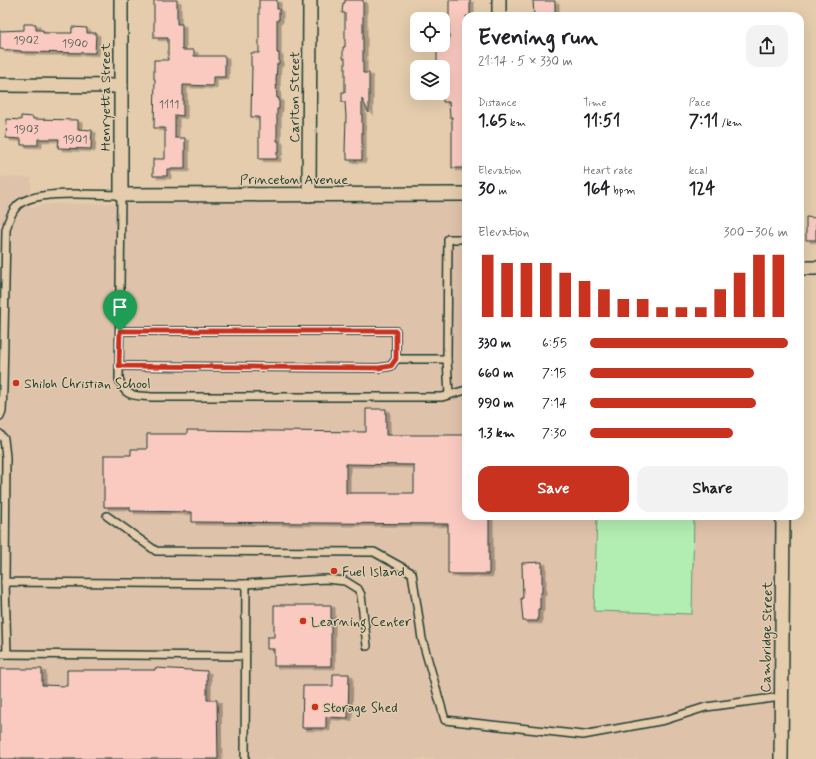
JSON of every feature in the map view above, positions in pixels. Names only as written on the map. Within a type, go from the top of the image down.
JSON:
[{"type":"street","name":"Henryetta Street","points":[[121,0],[121,195]]},
{"type":"street","name":"Carlton Street","points":[[309,195],[310,0]]},
{"type":"street","points":[[499,0],[499,12]]},
{"type":"street","points":[[0,86],[121,86]]},
{"type":"street","name":"Princeton Avenue","points":[[121,195],[462,194]]},
{"type":"street","points":[[804,268],[816,268]]},
{"type":"street","name":"Cambridge Street","points":[[781,759],[783,520]]},
{"type":"lane","points":[[0,416],[2,411],[3,388],[6,230],[10,216],[19,205],[33,197],[48,194],[121,195],[119,379],[122,388],[129,395],[151,397],[442,397],[462,391]]},
{"type":"lane","points":[[449,395],[447,359],[448,239],[462,239]]},
{"type":"lane","points":[[119,366],[379,368],[391,366],[396,359],[396,331],[120,331]]},
{"type":"lane","points":[[396,359],[447,359]]},
{"type":"lane","points":[[0,434],[4,439],[6,457],[4,654],[245,656]]},
{"type":"lane","points":[[107,516],[156,552],[374,552],[412,573],[422,638],[445,720],[583,735],[665,720],[706,707],[781,697]]},
{"type":"lane","points":[[5,582],[246,584],[326,579],[345,581],[358,589],[361,595],[367,646]]},
{"type":"lane","points":[[245,759],[246,584]]},
{"type":"shaded area","points":[[0,177],[31,178],[31,208],[47,204],[462,200],[462,520],[775,520],[773,759],[0,759]]},
{"type":"green space","points":[[597,520],[694,520],[692,614],[594,611]]},
{"type":"building","points":[[154,0],[177,0],[177,24],[182,24],[182,50],[194,50],[194,56],[225,56],[225,77],[213,77],[213,86],[183,85],[183,116],[175,115],[175,138],[185,138],[185,169],[167,169],[167,176],[153,176],[153,159],[165,159],[165,128],[154,128],[154,60],[168,60],[168,38],[154,38]]},
{"type":"building","points":[[259,0],[277,0],[277,9],[279,9],[279,20],[277,20],[277,53],[279,53],[279,64],[277,64],[276,81],[277,98],[279,98],[279,109],[277,109],[277,141],[279,141],[279,152],[277,152],[277,159],[259,159],[259,117],[251,117],[251,53],[259,53]]},
{"type":"building","points":[[345,0],[363,0],[363,73],[369,73],[369,113],[362,99],[362,160],[347,160],[347,153],[345,152],[346,116],[345,102],[342,102],[342,92],[345,92],[345,58],[343,58],[343,47],[345,47],[345,13],[342,13],[343,3],[345,3]]},
{"type":"building","points":[[449,0],[470,0],[470,12],[462,12],[462,168],[452,168],[452,117],[450,117],[449,102],[443,102],[443,100],[450,100],[450,60],[437,60],[437,52],[450,52]]},
{"type":"building","points":[[533,1],[555,1],[555,12],[534,12]]},
{"type":"building","points":[[24,24],[36,24],[36,30],[43,30],[43,33],[72,33],[72,27],[87,28],[87,33],[96,33],[95,53],[21,52],[0,49],[0,31],[24,30]]},
{"type":"building","points":[[21,116],[33,117],[33,119],[78,120],[78,129],[92,130],[91,149],[58,148],[59,139],[38,139],[38,145],[21,145],[21,139],[6,138],[7,119],[21,120]]},
{"type":"building","points":[[806,217],[816,218],[816,240],[806,240]]},
{"type":"building","points":[[366,409],[386,409],[386,435],[462,435],[462,520],[489,520],[489,574],[448,574],[448,524],[192,522],[192,512],[130,511],[130,507],[104,507],[104,455],[131,455],[131,449],[147,449],[147,434],[187,434],[187,430],[366,432]],"holes":[[[346,464],[414,465],[414,493],[346,493]]]},
{"type":"building","points":[[542,562],[542,593],[540,593],[538,621],[523,621],[521,598],[523,598],[522,563]]},
{"type":"building","name":"Learning Center","points":[[274,605],[331,605],[331,666],[274,666],[274,649],[267,649],[267,637],[274,637]]},
{"type":"building","points":[[155,668],[207,671],[207,700],[217,700],[218,759],[0,759],[0,669],[42,669],[42,685],[67,686],[67,670],[155,670]]},
{"type":"building","points":[[333,674],[349,674],[348,718],[326,717],[326,728],[302,728],[303,686],[333,686]]},
{"type":"place","name":"Shiloh Christian School","points":[[16,383]]},
{"type":"place","name":"Fuel Island","points":[[334,571]]},
{"type":"place","name":"Learning Center","points":[[303,621]]},
{"type":"place","name":"Storage Shed","points":[[315,707]]},
{"type":"route","points":[[120,331],[396,331],[396,359],[391,366],[379,368],[119,366],[120,331]]}]
